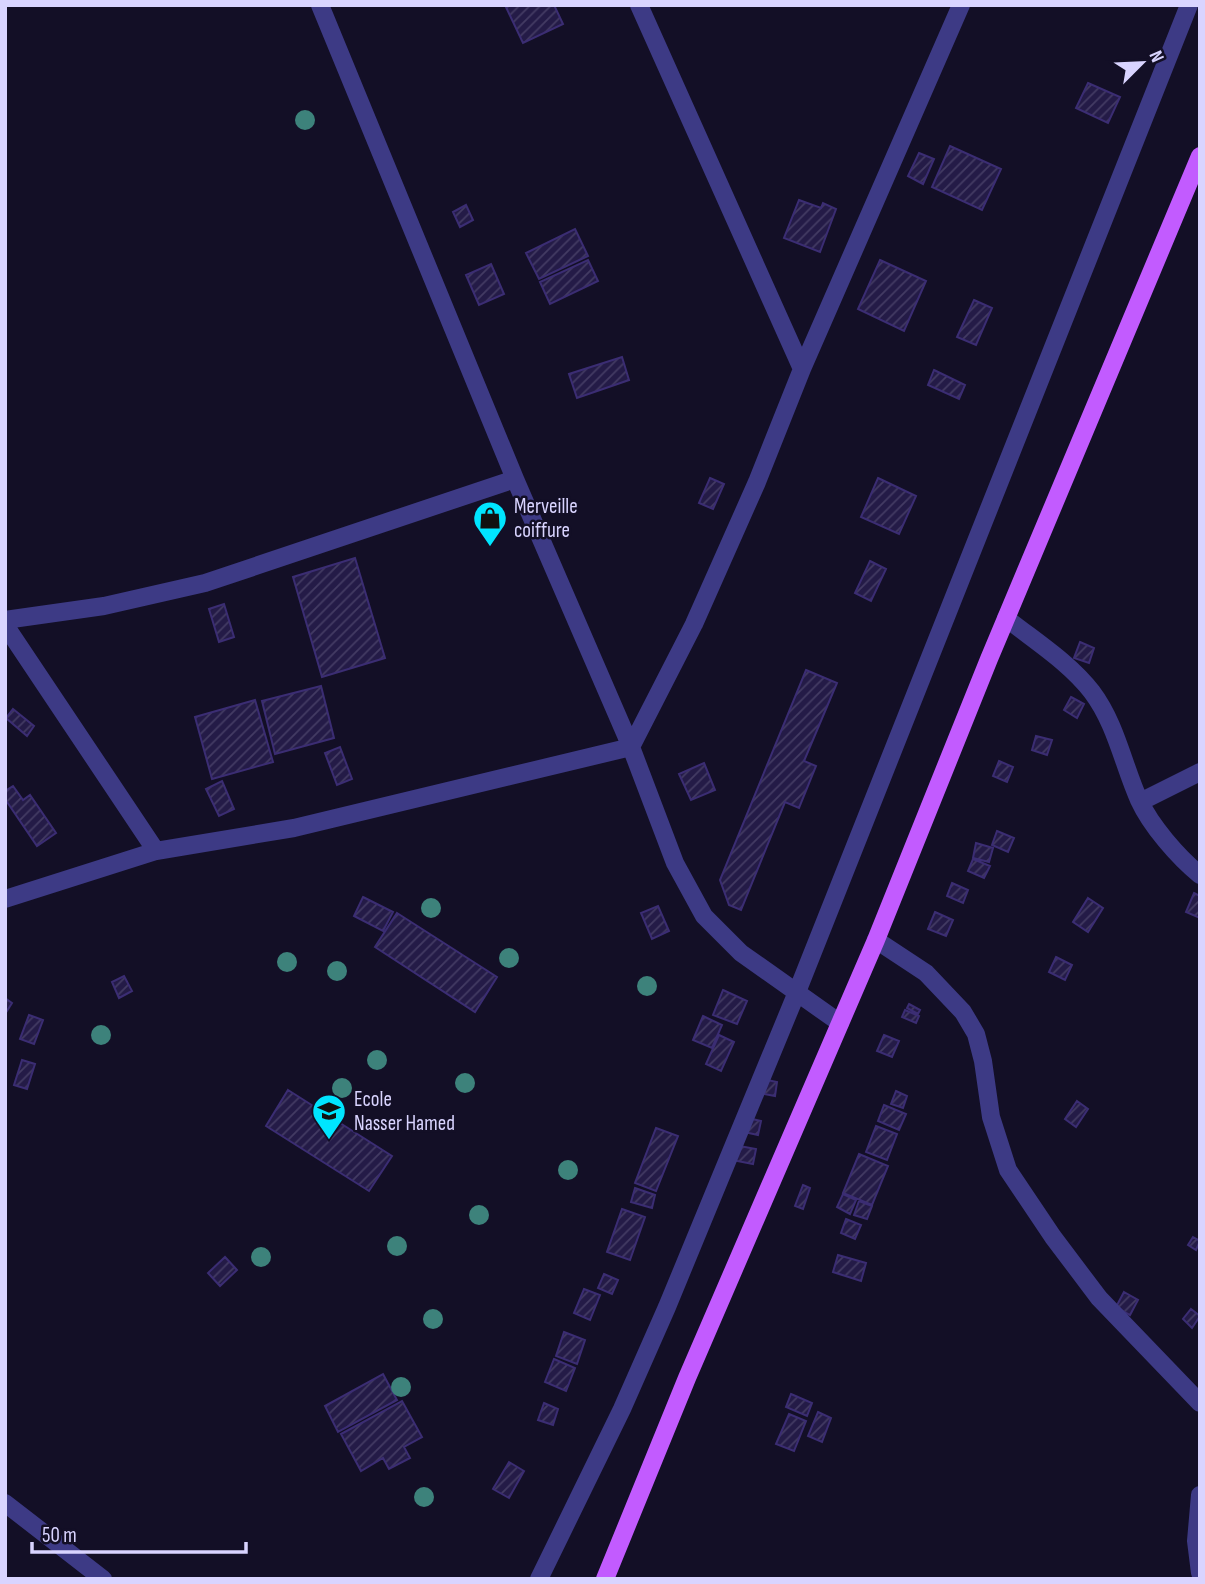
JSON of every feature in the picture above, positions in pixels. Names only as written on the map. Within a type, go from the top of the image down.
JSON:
[{"type":"main road","points":[[605,1579],[687,1378],[876,940],[1006,618],[1200,156]]},
{"type":"street","points":[[320,5],[515,479],[631,747],[675,863],[704,916],[741,953],[840,1023]]},
{"type":"street","points":[[639,5],[802,369]]},
{"type":"street","points":[[5,899],[156,851],[226,837],[294,828],[631,747],[694,624],[961,5]]},
{"type":"street","points":[[539,1579],[628,1396],[667,1307],[797,992],[1189,5]]},
{"type":"street","points":[[156,851],[5,623],[104,606],[205,583],[515,479]]},
{"type":"street","points":[[1006,618],[1092,691],[1111,724],[1140,802],[1183,861],[1200,875]]},
{"type":"street","points":[[1140,802],[1200,772]]},
{"type":"street","points":[[876,940],[926,973],[963,1012],[979,1043],[991,1117],[1008,1170],[1053,1237],[1099,1298],[1200,1403]]},
{"type":"street","points":[[1200,1495],[1196,1541],[1200,1573]]},
{"type":"street","points":[[5,1503],[103,1579]]},
{"type":"building","points":[[505,5],[554,5],[563,24],[523,43]]},
{"type":"building","points":[[1088,83],[1120,97],[1108,123],[1076,108]]},
{"type":"building","points":[[950,146],[1001,169],[982,210],[932,187]]},
{"type":"building","points":[[919,153],[934,159],[923,184],[908,176]]},
{"type":"building","points":[[799,200],[821,208],[823,203],[836,209],[820,252],[784,238]]},
{"type":"building","points":[[466,205],[473,220],[460,227],[453,212]]},
{"type":"building","points":[[575,229],[588,256],[539,279],[526,253]]},
{"type":"building","points":[[588,260],[598,281],[550,304],[540,282]]},
{"type":"building","points":[[880,260],[926,281],[904,331],[858,309]]},
{"type":"building","points":[[491,264],[504,294],[479,305],[466,275]]},
{"type":"building","points":[[974,300],[992,308],[976,345],[957,337]]},
{"type":"building","points":[[622,357],[629,380],[577,398],[569,374]]},
{"type":"building","points":[[934,370],[965,385],[959,399],[928,385]]},
{"type":"building","points":[[710,478],[724,484],[713,509],[699,503]]},
{"type":"building","points":[[878,478],[916,496],[899,534],[861,517]]},
{"type":"building","points":[[355,558],[385,658],[322,677],[293,577]]},
{"type":"building","points":[[870,561],[886,569],[871,601],[855,593]]},
{"type":"building","points":[[224,604],[234,637],[219,642],[209,609]]},
{"type":"building","points":[[1080,642],[1094,648],[1089,663],[1074,658]]},
{"type":"building","points":[[806,670],[837,683],[804,761],[816,766],[799,808],[785,802],[741,910],[729,905],[720,880]]},
{"type":"building","points":[[321,686],[334,738],[275,754],[262,701]]},
{"type":"building","points":[[1071,697],[1084,704],[1077,718],[1064,710]]},
{"type":"building","points":[[255,700],[273,762],[212,779],[195,717]]},
{"type":"building","points":[[13,709],[34,726],[27,736],[6,718]]},
{"type":"building","points":[[1036,736],[1052,740],[1047,755],[1032,750]]},
{"type":"building","points":[[340,747],[352,779],[337,785],[325,753]]},
{"type":"building","points":[[999,761],[1013,767],[1007,782],[993,776]]},
{"type":"building","points":[[704,763],[715,790],[691,800],[679,774]]},
{"type":"building","points":[[222,781],[234,809],[219,816],[206,789]]},
{"type":"building","points":[[13,786],[23,800],[30,795],[56,833],[37,846],[5,799],[5,791]]},
{"type":"building","points":[[997,831],[1014,838],[1008,852],[992,845]]},
{"type":"building","points":[[976,843],[993,848],[989,862],[973,858]]},
{"type":"building","points":[[973,859],[990,866],[984,878],[968,871]]},
{"type":"building","points":[[952,883],[968,890],[963,903],[947,896]]},
{"type":"building","points":[[1194,893],[1200,896],[1200,918],[1186,912]]},
{"type":"building","points":[[363,897],[393,912],[383,931],[354,916]]},
{"type":"building","points":[[1088,898],[1103,908],[1088,932],[1073,922]]},
{"type":"building","points":[[658,906],[669,931],[652,939],[641,913]]},
{"type":"building","points":[[935,912],[953,920],[946,936],[928,929]]},
{"type":"building","points":[[397,913],[497,977],[475,1012],[375,947]]},
{"type":"building","points":[[1056,957],[1072,965],[1065,980],[1049,972]]},
{"type":"building","points":[[124,976],[132,991],[119,998],[112,982]]},
{"type":"building","points":[[723,990],[747,1001],[737,1024],[713,1015]]},
{"type":"building","points":[[5,998],[12,1003],[5,1014]]},
{"type":"building","points":[[909,1004],[920,1010],[918,1014],[907,1008]]},
{"type":"building","points":[[905,1010],[919,1016],[916,1023],[902,1017]]},
{"type":"building","points":[[29,1015],[43,1020],[34,1044],[20,1039]]},
{"type":"building","points":[[703,1016],[722,1025],[712,1048],[693,1040]]},
{"type":"building","points":[[719,1035],[734,1042],[721,1071],[706,1064]]},
{"type":"building","points":[[884,1035],[899,1041],[892,1057],[877,1051]]},
{"type":"building","points":[[22,1060],[35,1064],[27,1089],[14,1085]]},
{"type":"building","points":[[767,1080],[777,1082],[775,1096],[764,1094]]},
{"type":"building","name":"Ecole Nasser Hamed","points":[[288,1090],[392,1156],[369,1191],[266,1126]]},
{"type":"building","points":[[896,1091],[907,1096],[903,1108],[891,1104]]},
{"type":"building","points":[[1077,1101],[1088,1109],[1076,1127],[1065,1119]]},
{"type":"building","points":[[884,1105],[906,1114],[899,1130],[878,1121]]},
{"type":"building","points":[[748,1118],[761,1121],[758,1135],[744,1132]]},
{"type":"building","points":[[876,1126],[897,1134],[887,1160],[866,1152]]},
{"type":"building","points":[[656,1128],[678,1136],[656,1191],[635,1183]]},
{"type":"building","points":[[734,1145],[756,1149],[753,1164],[732,1160]]},
{"type":"building","points":[[859,1154],[888,1166],[872,1205],[843,1193]]},
{"type":"building","points":[[803,1185],[810,1188],[803,1209],[795,1206]]},
{"type":"building","points":[[635,1188],[655,1195],[652,1208],[631,1202]]},
{"type":"building","points":[[843,1194],[856,1200],[850,1214],[837,1207]]},
{"type":"building","points":[[859,1201],[872,1206],[867,1219],[854,1215]]},
{"type":"building","points":[[622,1209],[645,1217],[630,1260],[607,1252]]},
{"type":"building","points":[[846,1219],[861,1225],[855,1239],[841,1233]]},
{"type":"building","points":[[1193,1237],[1200,1241],[1196,1250],[1188,1245]]},
{"type":"building","points":[[838,1255],[866,1263],[861,1281],[833,1272]]},
{"type":"building","points":[[225,1257],[237,1270],[220,1286],[208,1273]]},
{"type":"building","points":[[604,1274],[618,1280],[612,1294],[598,1288]]},
{"type":"building","points":[[584,1289],[600,1295],[590,1320],[574,1313]]},
{"type":"building","points":[[1124,1292],[1138,1300],[1130,1315],[1116,1307]]},
{"type":"building","points":[[1191,1309],[1200,1316],[1192,1328],[1183,1319]]},
{"type":"building","points":[[564,1332],[585,1340],[577,1364],[556,1356]]},
{"type":"building","points":[[554,1359],[575,1368],[566,1391],[545,1382]]},
{"type":"building","points":[[383,1374],[397,1400],[338,1432],[325,1406]]},
{"type":"building","points":[[791,1394],[812,1403],[807,1416],[786,1407]]},
{"type":"building","points":[[402,1401],[422,1437],[404,1447],[410,1458],[389,1469],[383,1458],[361,1471],[341,1434]]},
{"type":"building","points":[[544,1403],[558,1409],[553,1425],[538,1420]]},
{"type":"building","points":[[818,1412],[831,1418],[822,1442],[808,1436]]},
{"type":"building","points":[[789,1414],[806,1421],[794,1451],[776,1444]]},
{"type":"building","points":[[509,1462],[524,1471],[509,1498],[493,1489]]},
{"type":"place","name":"Merveille coiffure","points":[[490,548]]},
{"type":"place","name":"Ecole Nasser Hamed","points":[[329,1141]]}]
